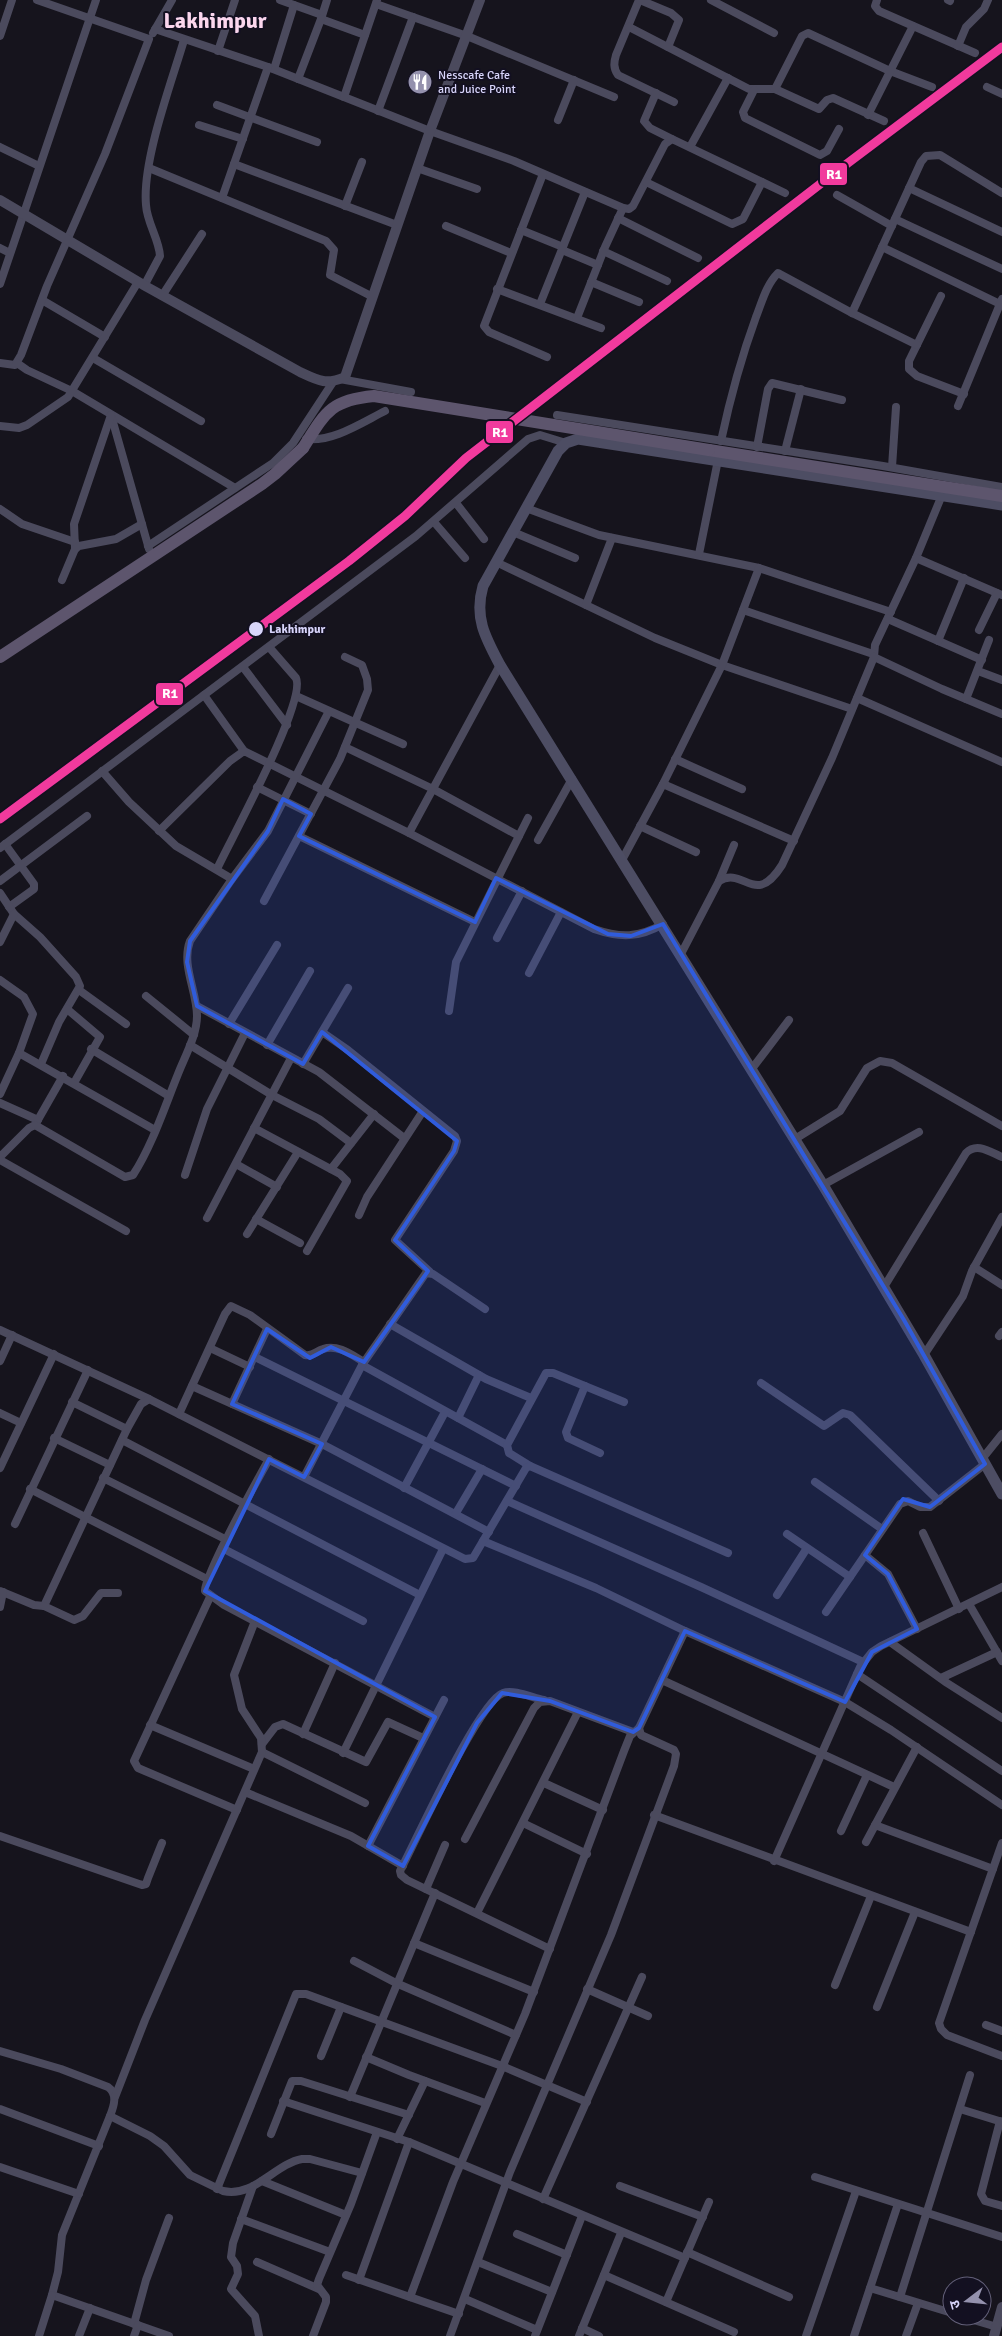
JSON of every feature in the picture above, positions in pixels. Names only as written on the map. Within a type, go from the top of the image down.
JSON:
[{"type":"main road","points":[[0,657],[149,551],[275,474],[299,443],[335,405],[355,397],[374,396],[1002,496]]},
{"type":"main road","points":[[1002,505],[578,439],[566,443],[549,466],[483,586],[478,601],[483,630],[500,664],[682,954],[751,1070],[823,1185],[924,1355],[1002,1494]]},
{"type":"street","points":[[0,36],[12,0]]},
{"type":"street","points":[[37,0],[149,39]]},
{"type":"street","points":[[0,284],[96,0]]},
{"type":"street","points":[[0,363],[10,366],[17,363],[66,240],[105,154],[149,39],[172,0]]},
{"type":"street","points":[[218,51],[235,0]]},
{"type":"street","points":[[280,0],[365,35]]},
{"type":"street","points":[[298,79],[327,0]]},
{"type":"street","points":[[111,414],[149,551],[299,443],[336,381],[346,377],[430,131],[480,0]]},
{"type":"street","points":[[668,47],[679,20],[671,13],[639,0],[614,63],[618,75],[674,102]]},
{"type":"street","points":[[711,0],[774,33]]},
{"type":"street","points":[[877,0],[876,9],[975,53]]},
{"type":"street","points":[[958,46],[966,28],[984,9],[988,0]]},
{"type":"street","points":[[344,97],[376,2],[467,36],[614,97]]},
{"type":"street","points":[[222,198],[294,5]]},
{"type":"street","points":[[378,111],[413,17]]},
{"type":"street","points":[[868,115],[913,26]]},
{"type":"street","points":[[628,27],[754,90],[775,89],[817,109],[821,109],[828,98],[833,98],[884,121]]},
{"type":"street","points":[[155,30],[271,68],[543,174],[623,208],[633,206],[665,144],[672,139]]},
{"type":"street","points":[[775,89],[802,36],[808,33],[890,71],[932,87]]},
{"type":"street","points":[[0,426],[19,428],[27,425],[68,397],[105,337],[160,256],[150,228],[145,203],[149,168],[184,40]]},
{"type":"street","points":[[690,147],[728,78]]},
{"type":"street","points":[[558,120],[574,80]]},
{"type":"street","points":[[987,87],[1002,94]]},
{"type":"street","points":[[754,90],[743,112],[745,118],[816,153],[823,154],[827,151],[839,129]]},
{"type":"street","points":[[656,93],[644,122],[650,128],[785,193]]},
{"type":"street","points":[[217,105],[317,142]]},
{"type":"street","points":[[199,125],[243,139]]},
{"type":"street","points":[[0,147],[39,166]]},
{"type":"street","points":[[852,314],[921,162],[926,156],[936,154],[1002,193]]},
{"type":"street","points":[[345,206],[362,162]]},
{"type":"street","points":[[234,164],[397,225]]},
{"type":"street","points":[[149,168],[326,241],[334,250],[330,275],[373,297]]},
{"type":"street","points":[[417,168],[477,189]]},
{"type":"street","points":[[543,174],[484,322],[485,330],[547,357]]},
{"type":"street","points":[[646,182],[732,224],[742,219],[762,182]]},
{"type":"street","points":[[909,188],[1002,232]]},
{"type":"street","points":[[540,304],[585,192]]},
{"type":"street","points":[[837,195],[893,223],[1002,269]]},
{"type":"street","points":[[0,200],[141,284],[300,372],[318,380],[411,392]]},
{"type":"street","points":[[577,318],[603,251],[623,208]]},
{"type":"street","points":[[618,218],[698,258]]},
{"type":"street","points":[[446,226],[511,253]]},
{"type":"street","points":[[521,230],[598,265]]},
{"type":"street","points":[[162,296],[202,234]]},
{"type":"street","points":[[0,248],[10,253]]},
{"type":"street","points":[[882,248],[1001,302],[999,318],[958,406]]},
{"type":"street","points":[[603,251],[667,281]]},
{"type":"street","points":[[721,441],[735,378],[764,295],[778,272],[783,273],[852,314],[917,345]]},
{"type":"street","points":[[591,282],[639,302]]},
{"type":"street","points":[[497,289],[600,328]]},
{"type":"street","points":[[941,296],[908,364],[911,372],[964,394]]},
{"type":"street","points":[[42,300],[105,337]]},
{"type":"street","points":[[93,358],[201,422]]},
{"type":"street","points":[[17,363],[26,370],[72,391],[235,488]]},
{"type":"street","points":[[757,447],[772,383],[842,400]]},
{"type":"street","points":[[785,451],[801,389]]},
{"type":"street","points":[[892,467],[896,407]]},
{"type":"street","points":[[299,443],[322,439],[385,411]]},
{"type":"street","points":[[62,580],[75,545],[74,524],[111,414]]},
{"type":"street","points":[[557,415],[892,467],[1002,488]]},
{"type":"street","points":[[9,906],[34,889],[32,879],[2,846],[270,647],[434,522],[535,435],[566,443]]},
{"type":"street","points":[[699,554],[718,460]]},
{"type":"street","points":[[719,881],[728,878],[757,885],[769,883],[782,866],[852,709],[875,645],[916,558],[942,495]]},
{"type":"street","points":[[456,503],[484,540]]},
{"type":"street","points":[[526,508],[612,538],[699,554],[759,568],[889,615],[938,641],[982,660]]},
{"type":"street","points":[[0,509],[22,524],[75,545],[116,539],[142,524]]},
{"type":"street","points":[[434,522],[465,558]]},
{"type":"street","points":[[513,532],[575,558]]},
{"type":"street","points":[[586,604],[612,538]]},
{"type":"street","points":[[916,558],[1000,594],[979,630]]},
{"type":"street","points":[[496,562],[655,638],[722,665],[852,709]]},
{"type":"street","points":[[622,860],[663,784],[722,665],[759,568]]},
{"type":"street","points":[[938,641],[964,578]]},
{"type":"street","points":[[743,610],[873,655],[1002,714]]},
{"type":"street","points":[[966,699],[989,640]]},
{"type":"street","points":[[217,869],[287,725],[296,696],[298,683],[296,678],[270,647]]},
{"type":"street","points":[[264,901],[312,814],[345,747],[368,685],[362,665],[345,657]]},
{"type":"street","points":[[409,833],[500,664]]},
{"type":"street","points":[[243,666],[287,725]]},
{"type":"street","points":[[978,670],[1002,680]]},
{"type":"street","points":[[204,695],[244,751],[409,833],[594,930],[619,936],[643,934],[663,924]]},
{"type":"street","points":[[296,696],[403,744]]},
{"type":"street","points":[[856,698],[1002,762]]},
{"type":"street","points":[[0,1103],[37,1123],[125,1177],[133,1175],[194,1035],[198,1018],[187,950],[193,935],[268,831],[329,711]]},
{"type":"street","points":[[345,747],[433,789],[519,836]]},
{"type":"street","points":[[159,831],[230,761],[244,751]]},
{"type":"street","points":[[675,759],[742,789]]},
{"type":"street","points":[[102,771],[129,802],[176,846],[232,879]]},
{"type":"street","points":[[538,840],[572,779]]},
{"type":"street","points":[[663,784],[794,840]]},
{"type":"street","points":[[257,786],[312,814]]},
{"type":"street","points":[[0,881],[87,816]]},
{"type":"street","points":[[449,1010],[456,962],[496,878],[528,818]]},
{"type":"street","points":[[640,826],[696,852]]},
{"type":"street","points":[[300,836],[475,922]]},
{"type":"street","points":[[682,954],[719,881],[734,845]]},
{"type":"street","points":[[497,938],[522,892]]},
{"type":"street","points":[[0,893],[14,914],[40,937],[76,978],[80,986],[55,1029],[42,1064]]},
{"type":"street","points":[[529,973],[560,912]]},
{"type":"street","points":[[0,942],[14,914]]},
{"type":"street","points":[[229,1024],[276,945]]},
{"type":"street","points":[[267,1045],[310,971]]},
{"type":"street","points":[[0,980],[24,997],[33,1014],[19,1053],[0,1094]]},
{"type":"street","points":[[303,1064],[348,988]]},
{"type":"street","points":[[79,990],[126,1024]]},
{"type":"street","points":[[146,996],[194,1035]]},
{"type":"street","points":[[197,1006],[329,1079],[404,1138]]},
{"type":"street","points":[[67,1009],[100,1037],[91,1049],[74,1083]]},
{"type":"street","points":[[751,1070],[789,1020]]},
{"type":"street","points":[[322,1032],[348,1050],[455,1136],[457,1146],[395,1240],[430,1272],[485,1308]]},
{"type":"street","points":[[185,1175],[202,1122],[227,1068],[246,1033]]},
{"type":"street","points":[[190,1045],[272,1095],[319,1119],[351,1143]]},
{"type":"street","points":[[91,1049],[169,1096]]},
{"type":"street","points":[[19,1053],[42,1064],[154,1130]]},
{"type":"street","points":[[207,1218],[291,1058]]},
{"type":"street","points":[[795,1139],[840,1111],[867,1068],[880,1061],[892,1063],[1002,1126]]},
{"type":"street","points":[[63,1076],[37,1123],[29,1128],[0,1158],[126,1231]]},
{"type":"street","points":[[359,1215],[367,1198],[404,1138],[424,1111]]},
{"type":"street","points":[[331,1169],[374,1114]]},
{"type":"street","points":[[254,1128],[331,1169],[347,1181],[307,1251]]},
{"type":"street","points":[[823,1185],[918,1132]]},
{"type":"street","points":[[884,1287],[966,1154],[972,1148],[978,1148],[1002,1158]]},
{"type":"street","points":[[247,1234],[298,1152]]},
{"type":"street","points":[[236,1164],[277,1187]]},
{"type":"street","points":[[924,1355],[963,1296],[974,1267],[1002,1217]]},
{"type":"street","points":[[256,1220],[300,1243]]},
{"type":"street","points":[[974,1267],[1002,1285]]},
{"type":"street","points":[[304,1477],[363,1364],[418,1283],[426,1273],[430,1272]]},
{"type":"street","points":[[179,1414],[227,1310],[231,1306],[250,1316],[300,1353],[308,1356],[331,1347],[348,1353],[363,1364],[445,1412],[507,1445]]},
{"type":"street","points":[[390,1324],[479,1375],[531,1398]]},
{"type":"street","points":[[232,1404],[267,1329]]},
{"type":"street","points":[[0,1330],[149,1399],[443,1549],[469,1560],[530,1466]]},
{"type":"street","points":[[0,1361],[12,1335]]},
{"type":"street","points":[[210,1348],[250,1367]]},
{"type":"street","points":[[0,1468],[54,1354]]},
{"type":"street","points":[[254,1357],[516,1486]]},
{"type":"street","points":[[14,1524],[88,1370]]},
{"type":"street","points":[[624,1402],[550,1372],[543,1375],[507,1445],[508,1453],[530,1466],[728,1553]]},
{"type":"street","points":[[458,1418],[479,1375]]},
{"type":"street","points":[[761,1383],[824,1426],[842,1413],[850,1415],[939,1501]]},
{"type":"street","points":[[192,1386],[322,1444],[404,1488],[456,1513],[488,1532]]},
{"type":"street","points":[[585,1386],[566,1432],[568,1438],[600,1453]]},
{"type":"street","points":[[44,1606],[122,1440],[141,1404],[149,1399]]},
{"type":"street","points":[[72,1402],[128,1429]]},
{"type":"street","points":[[404,1488],[445,1412]]},
{"type":"street","points":[[0,1413],[21,1423]]},
{"type":"street","points":[[826,1612],[882,1529],[904,1501],[926,1508],[939,1501],[983,1461],[1002,1434]]},
{"type":"street","points":[[54,1438],[110,1465]]},
{"type":"street","points":[[122,1440],[420,1595]]},
{"type":"street","points":[[268,1459],[207,1579],[205,1591],[210,1596],[255,1621],[435,1717]]},
{"type":"street","points":[[456,1513],[482,1469]]},
{"type":"street","points":[[103,1478],[227,1540]]},
{"type":"street","points":[[815,1482],[882,1529]]},
{"type":"street","points":[[30,1489],[207,1579]]},
{"type":"street","points":[[507,1501],[701,1586],[863,1662]]},
{"type":"street","points":[[923,1533],[959,1609]]},
{"type":"street","points":[[787,1534],[850,1577]]},
{"type":"street","points":[[483,1541],[596,1588],[685,1631],[844,1702],[916,1747],[1002,1805]]},
{"type":"street","points":[[222,1548],[363,1621]]},
{"type":"street","points":[[777,1595],[807,1548]]},
{"type":"street","points":[[343,1753],[443,1549]]},
{"type":"street","points":[[865,1555],[888,1574],[917,1629]]},
{"type":"street","points":[[774,1861],[863,1662],[872,1652],[890,1642],[1002,1587]]},
{"type":"street","points":[[0,1607],[2,1592],[34,1605],[44,1606],[74,1620],[83,1616],[101,1593],[118,1594]]},
{"type":"street","points":[[210,1596],[135,1757],[135,1765],[237,1810]]},
{"type":"street","points":[[969,1604],[1002,1661]]},
{"type":"street","points":[[255,1621],[234,1675],[242,1709],[259,1734],[262,1748],[365,1803]]},
{"type":"street","points":[[410,2297],[460,2164],[534,1992],[624,1751],[662,1680],[685,1631]]},
{"type":"street","points":[[890,1642],[1002,1718]]},
{"type":"street","points":[[941,1678],[997,1652]]},
{"type":"street","points":[[302,1734],[335,1663]]},
{"type":"street","points":[[857,1674],[1002,1771]]},
{"type":"street","points":[[662,1680],[894,1787]]},
{"type":"street","points":[[450,2336],[506,2183],[611,1935],[676,1754],[669,1747],[641,1735],[636,1730],[544,1700],[506,1692],[498,1695],[489,1704],[464,1745],[400,1870],[403,1878],[550,1949]]},
{"type":"street","points":[[368,1846],[444,1700]]},
{"type":"street","points":[[465,1839],[534,1708],[544,1700]]},
{"type":"street","points":[[478,1913],[578,1712]]},
{"type":"street","points":[[38,2336],[58,2272],[62,2235],[110,2116],[115,2097],[145,2020],[245,1792],[262,1748],[279,1724],[283,1724],[366,1762],[388,1722],[423,1738]]},
{"type":"street","points":[[150,1725],[254,1769]]},
{"type":"street","points":[[866,1842],[916,1747]]},
{"type":"street","points":[[841,1832],[867,1775]]},
{"type":"street","points":[[544,1783],[603,1810]]},
{"type":"street","points":[[245,1792],[351,1836],[403,1866]]},
{"type":"street","points":[[654,1815],[774,1861],[971,1932]]},
{"type":"street","points":[[523,1823],[586,1854]]},
{"type":"street","points":[[875,1825],[993,1869]]},
{"type":"street","points":[[0,1836],[142,1885],[146,1884],[162,1843]]},
{"type":"street","points":[[1002,1843],[940,2017],[940,2029],[958,2040],[1002,2056]]},
{"type":"street","points":[[426,1889],[445,1845]]},
{"type":"street","points":[[350,2097],[435,1893]]},
{"type":"street","points":[[834,1985],[871,1896]]},
{"type":"street","points":[[877,2007],[915,1912]]},
{"type":"street","points":[[414,1943],[534,1992]]},
{"type":"street","points":[[354,1961],[396,1983],[516,2035]]},
{"type":"street","points":[[543,2199],[642,1977]]},
{"type":"street","points":[[587,1989],[648,2016]]},
{"type":"street","points":[[218,2189],[296,1994],[306,1994],[502,2066],[587,2102]]},
{"type":"street","points":[[321,2056],[340,2007]]},
{"type":"street","points":[[986,2025],[1002,2031]]},
{"type":"street","points":[[0,2051],[61,2069],[108,2087],[112,2090],[115,2097]]},
{"type":"street","points":[[366,2056],[424,2081],[485,2103]]},
{"type":"street","points":[[900,2298],[970,2075]]},
{"type":"street","points":[[271,2134],[292,2080],[301,2081],[409,2115]]},
{"type":"street","points":[[397,2139],[424,2081]]},
{"type":"street","points":[[283,2101],[409,2142],[621,2233],[686,2255],[789,2297]]},
{"type":"street","points":[[0,2109],[98,2146]]},
{"type":"street","points":[[960,2109],[1001,2121],[981,2194],[985,2201],[1002,2206]]},
{"type":"street","points":[[110,2116],[150,2136],[164,2146],[190,2175],[218,2189],[229,2192],[253,2186],[302,2159],[310,2159],[362,2173]]},
{"type":"street","points":[[319,2289],[319,2279],[346,2216],[377,2132]]},
{"type":"street","points":[[359,2280],[409,2142]]},
{"type":"street","points":[[0,2167],[79,2194]]},
{"type":"street","points":[[815,2177],[1002,2237]]},
{"type":"street","points":[[262,2181],[346,2216]]},
{"type":"street","points":[[253,2186],[231,2253],[238,2270],[231,2289],[255,2316],[259,2336]]},
{"type":"street","points":[[620,2186],[703,2217]]},
{"type":"street","points":[[806,2336],[856,2191]]},
{"type":"street","points":[[666,2302],[709,2202]]},
{"type":"street","points":[[854,2336],[898,2204]]},
{"type":"street","points":[[465,2299],[536,2333],[582,2216]]},
{"type":"street","points":[[134,2336],[146,2280],[168,2218]]},
{"type":"street","points":[[241,2220],[330,2252]]},
{"type":"street","points":[[599,2336],[581,2332],[621,2233]]},
{"type":"street","points":[[517,2234],[567,2255]]},
{"type":"street","points":[[257,2262],[319,2289],[326,2297],[326,2302],[313,2336]]},
{"type":"street","points":[[478,2262],[552,2292]]},
{"type":"street","points":[[346,2275],[459,2314]]},
{"type":"street","points":[[604,2275],[734,2332]]},
{"type":"street","points":[[870,2288],[942,2311]]},
{"type":"street","points":[[52,2295],[169,2336]]},
{"type":"street","points":[[906,2336],[918,2303]]},
{"type":"street","points":[[982,2326],[995,2332],[1002,2307]]},
{"type":"street","points":[[79,2336],[90,2308]]},
{"type":"highlighted area","points":[[283,799],[311,814],[299,836],[475,922],[496,878],[608,934],[631,936],[663,924],[904,1320],[985,1464],[930,1507],[903,1499],[865,1555],[888,1574],[917,1629],[872,1652],[845,1702],[685,1631],[639,1728],[633,1732],[550,1701],[502,1693],[477,1723],[403,1866],[368,1846],[435,1717],[205,1591],[269,1459],[304,1477],[322,1444],[232,1404],[267,1329],[310,1358],[331,1347],[364,1362],[428,1271],[395,1240],[454,1151],[457,1141],[322,1032],[303,1064],[197,1006],[187,962],[190,941],[268,831]]},
{"type":"transit line","name":"R1","points":[[0,819],[349,561],[405,516],[466,458],[828,178],[1002,47]]},
{"type":"place","name":"Nesscafe Cafe and Juice Point","points":[[420,82]]},
{"type":"place","name":"Lakhimpur","points":[[256,629]]},
{"type":"district","name":"Lakhimpur","points":[[215,20]]}]
